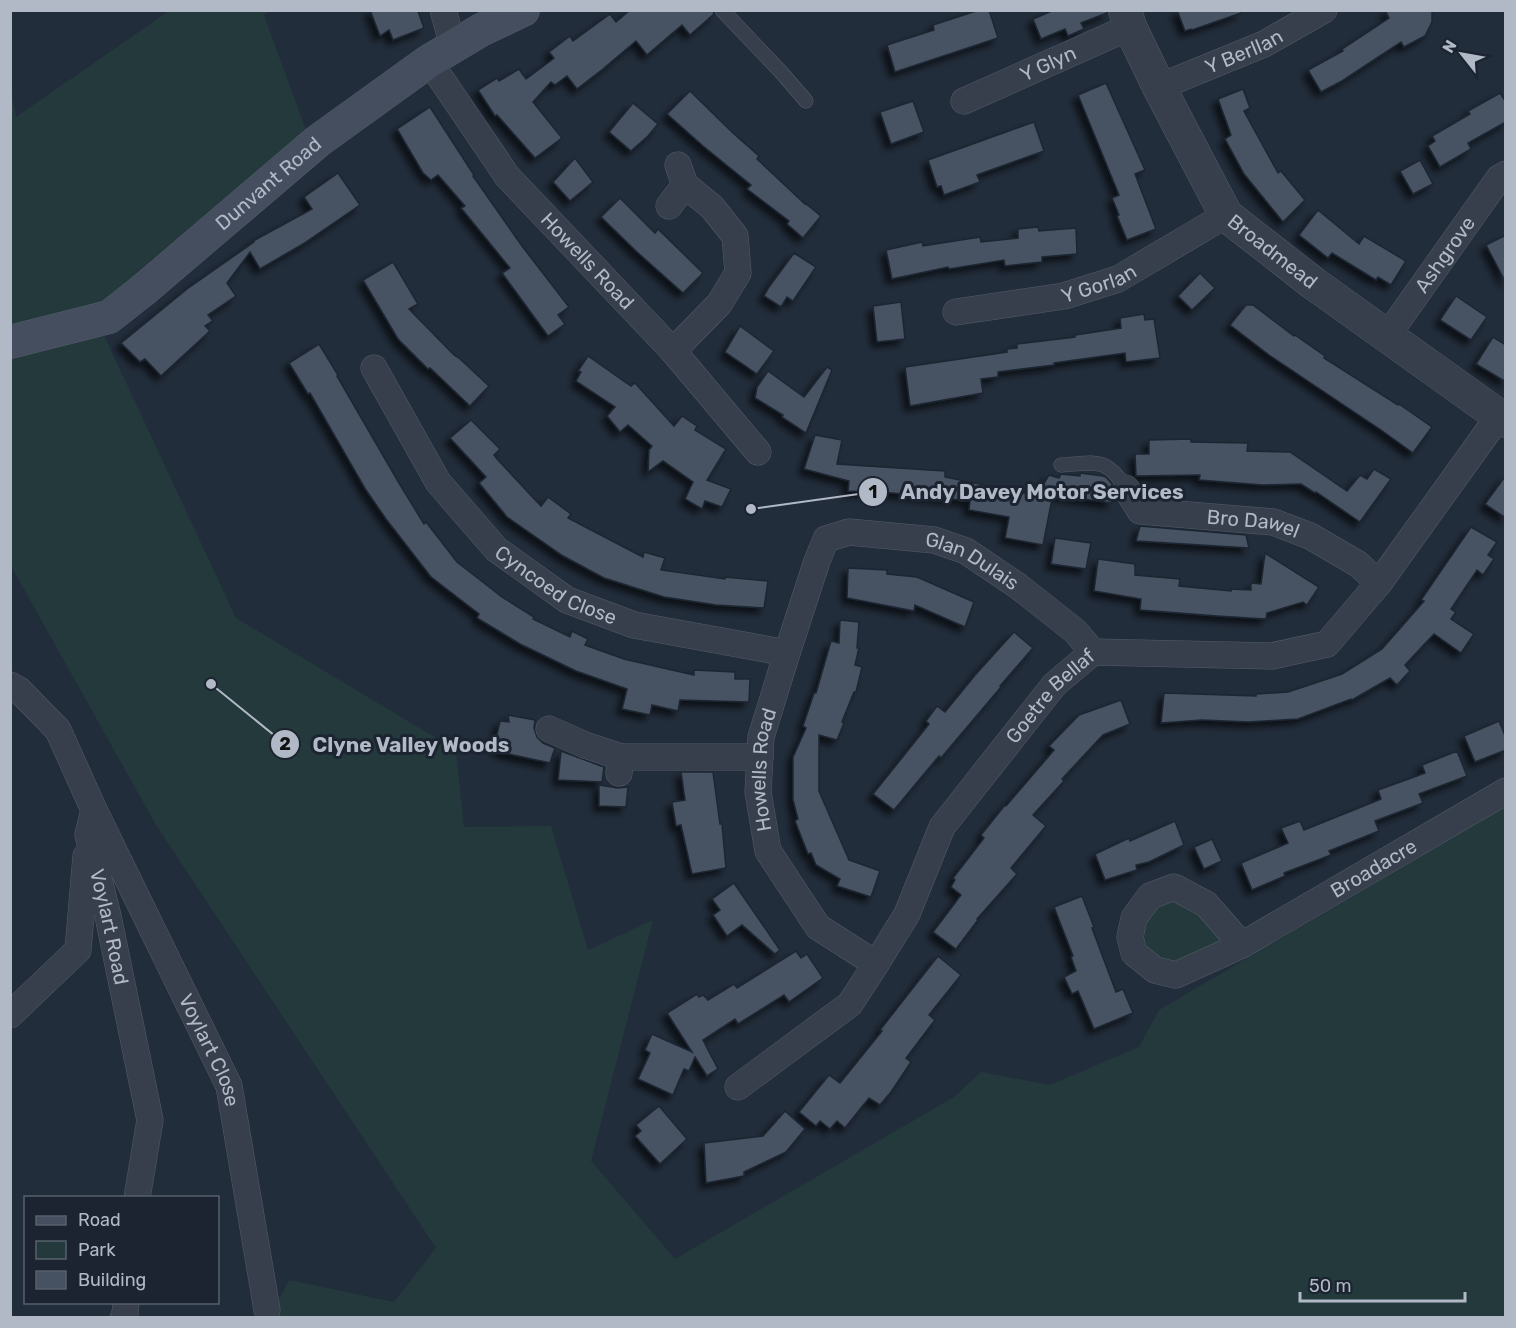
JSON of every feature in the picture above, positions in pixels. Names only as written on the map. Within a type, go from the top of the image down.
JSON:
[{"type":"main road","name":"Dunvant Road","points":[[10,342],[109,317],[318,141],[441,53],[523,10]]},
{"type":"street","name":"Howells Road","points":[[443,10],[441,53],[507,176],[673,351],[758,452]]},
{"type":"street","name":"Y Berllan","points":[[1159,87],[1264,44],[1324,10]]},
{"type":"street","name":"Broadmead","points":[[1128,19],[1159,87],[1226,215],[1313,283],[1502,419]]},
{"type":"street","name":"Y Glyn","points":[[964,101],[1128,19]]},
{"type":"street","name":"Ashgrove","points":[[1387,336],[1499,178],[1506,174]]},
{"type":"street","points":[[669,206],[682,175],[735,236],[738,273],[718,304],[673,351]]},
{"type":"street","name":"Y Gorlan","points":[[956,313],[1064,296],[1118,279],[1226,215]]},
{"type":"street","name":"Cyncoed Close","points":[[374,368],[406,402],[438,482],[496,549],[567,600],[634,626],[787,653]]},
{"type":"street","name":"Goetre Bellaf","points":[[734,1088],[850,1004],[906,914],[942,827],[1054,685],[1093,652],[1272,656],[1327,644],[1379,583],[1502,419]]},
{"type":"street","name":"Bro Dawel","points":[[1126,488],[1140,511],[1273,522],[1310,536],[1358,564],[1379,583]]},
{"type":"street","name":"Glan Dulais","points":[[826,539],[849,532],[934,540],[966,551],[1018,586],[1059,618],[1075,631],[1093,652]]},
{"type":"street","name":"Howells Road","points":[[826,539],[761,737],[758,792],[768,852],[818,927],[876,964]]},
{"type":"street","points":[[10,685],[19,690],[58,730],[94,810]]},
{"type":"street","points":[[549,729],[585,745],[620,765],[760,757]]},
{"type":"street","name":"Broadacre","points":[[1242,945],[1506,791]]},
{"type":"street","name":"Voylart Road","points":[[94,810],[88,835],[108,916],[150,1120],[137,1196]]},
{"type":"street","name":"Voylart Close","points":[[94,810],[229,1086],[267,1310]]},
{"type":"street","points":[[10,1015],[78,950],[88,835]]},
{"type":"lane","points":[[722,10],[782,72],[806,101]]},
{"type":"lane","points":[[1061,465],[1098,463],[1104,465],[1112,469],[1126,488]]},
{"type":"green space","points":[[169,11],[268,11],[264,15],[306,130],[136,273],[102,331],[236,618],[456,750],[464,827],[551,826],[588,950],[653,920],[591,1161],[675,1259],[954,1097],[981,1072],[1050,1085],[1139,1047],[1159,1010],[1505,807],[1505,1317],[270,1317],[289,1280],[394,1302],[436,1248],[156,825],[11,566],[10,82],[16,117]]},
{"type":"green space","points":[[1174,887],[1242,945],[1155,970],[1134,918]]},
{"type":"building","points":[[370,10],[419,10],[424,28],[393,40],[389,30],[380,36]]},
{"type":"building","points":[[630,10],[713,10],[714,14],[690,35],[682,25],[647,55],[636,41],[577,89],[567,76],[555,85],[551,82],[533,102],[562,138],[535,158],[497,115],[495,116],[478,90],[497,78],[499,81],[519,69],[526,79],[554,58],[549,52],[570,36],[573,41],[610,14],[616,22]]},
{"type":"building","points":[[979,10],[989,10],[998,38],[895,72],[887,45],[934,30],[933,25]]},
{"type":"building","points":[[1054,10],[1107,10],[1107,13],[1081,23],[1084,29],[1068,36],[1065,29],[1041,39],[1033,19]]},
{"type":"building","points":[[1177,10],[1240,10],[1241,13],[1185,31]]},
{"type":"building","points":[[1385,10],[1432,10],[1432,22],[1425,36],[1404,47],[1401,42],[1342,81],[1321,92],[1308,70],[1343,51],[1342,49],[1389,18]]},
{"type":"building","points":[[1106,83],[1145,170],[1135,174],[1156,229],[1127,240],[1112,198],[1119,195],[1078,95]]},
{"type":"building","points":[[1243,89],[1250,108],[1244,111],[1278,173],[1281,171],[1305,200],[1283,222],[1244,174],[1225,139],[1231,135],[1218,99]]},
{"type":"building","points":[[690,91],[759,156],[757,159],[821,216],[803,238],[787,224],[789,221],[747,189],[751,185],[667,114]]},
{"type":"building","points":[[1500,93],[1506,102],[1506,122],[1468,143],[1471,149],[1440,167],[1428,146],[1435,141],[1432,136],[1470,114],[1468,111]]},
{"type":"building","points":[[913,101],[924,132],[891,144],[880,112]]},
{"type":"building","points":[[633,103],[658,124],[631,151],[609,132]]},
{"type":"building","points":[[430,107],[473,176],[522,246],[569,307],[558,315],[565,324],[548,336],[502,273],[510,268],[461,208],[465,206],[438,175],[431,180],[423,173],[397,129]]},
{"type":"building","points":[[1034,122],[1044,151],[977,175],[980,182],[944,195],[941,186],[937,187],[928,160]]},
{"type":"building","points":[[575,158],[593,182],[570,201],[553,182]]},
{"type":"building","points":[[1420,160],[1433,184],[1413,194],[1400,171]]},
{"type":"building","points":[[338,173],[360,205],[303,244],[260,269],[250,252],[227,283],[236,296],[208,315],[213,321],[205,326],[210,331],[161,376],[145,359],[140,362],[121,343],[187,289],[253,241],[312,209],[304,197]]},
{"type":"building","points":[[620,198],[655,233],[658,229],[703,273],[683,293],[601,217]]},
{"type":"building","points":[[1318,210],[1359,244],[1364,236],[1406,261],[1391,285],[1378,277],[1376,280],[1332,253],[1328,258],[1299,235]]},
{"type":"building","points":[[1038,227],[1039,231],[1076,228],[1077,254],[1042,257],[1042,262],[1005,266],[1004,260],[949,269],[948,267],[892,279],[886,250],[922,242],[923,246],[980,237],[981,242],[1018,238],[1018,229]]},
{"type":"building","points":[[1506,235],[1506,283],[1486,245]]},
{"type":"building","points":[[794,253],[816,267],[793,301],[787,297],[781,307],[764,296]]},
{"type":"building","points":[[393,262],[418,304],[409,309],[454,355],[489,386],[470,406],[398,339],[363,280]]},
{"type":"building","points":[[1200,273],[1215,288],[1192,310],[1178,296]]},
{"type":"building","points":[[1456,296],[1487,317],[1471,340],[1440,320]]},
{"type":"building","points":[[901,302],[905,339],[877,342],[873,306]]},
{"type":"building","points":[[1246,305],[1253,305],[1325,356],[1324,358],[1432,427],[1413,453],[1269,355],[1230,325]]},
{"type":"building","points":[[1144,314],[1145,320],[1154,319],[1160,358],[1126,362],[1125,353],[998,372],[998,377],[981,379],[983,393],[910,406],[905,367],[1007,352],[1007,349],[1017,348],[1017,344],[1075,337],[1075,335],[1121,328],[1120,318]]},
{"type":"building","points":[[740,326],[774,351],[757,374],[725,352]]},
{"type":"building","points":[[1493,337],[1506,345],[1506,382],[1476,364]]},
{"type":"building","points":[[319,344],[424,524],[426,522],[457,562],[502,597],[534,617],[533,619],[570,637],[572,631],[588,639],[585,645],[624,659],[694,675],[694,670],[735,672],[735,679],[750,679],[749,702],[680,700],[678,711],[652,705],[650,715],[622,709],[627,689],[576,671],[520,644],[477,618],[479,614],[431,577],[386,519],[366,490],[310,393],[308,394],[289,363]]},
{"type":"building","points":[[588,356],[631,386],[635,383],[674,426],[682,416],[697,426],[695,430],[726,449],[707,480],[731,489],[722,507],[705,501],[702,509],[685,499],[693,482],[663,461],[648,472],[649,450],[652,446],[628,425],[620,432],[607,416],[615,407],[576,381],[581,372],[578,371]]},
{"type":"building","points":[[827,367],[832,370],[806,433],[782,417],[783,415],[755,398],[757,387],[768,371],[804,397]]},
{"type":"building","points":[[471,420],[500,449],[494,455],[498,460],[541,506],[548,497],[571,514],[568,518],[643,557],[644,552],[665,558],[661,570],[725,579],[725,577],[768,581],[764,608],[716,605],[664,597],[604,578],[563,556],[507,517],[479,483],[486,477],[450,438]]},
{"type":"building","points":[[815,435],[842,440],[837,464],[945,471],[945,477],[1052,499],[1043,545],[1005,538],[1009,517],[969,510],[970,501],[848,491],[849,481],[804,469]]},
{"type":"building","points":[[1191,439],[1191,442],[1248,443],[1247,451],[1290,452],[1347,491],[1360,475],[1367,479],[1374,469],[1391,479],[1360,522],[1301,484],[1263,485],[1199,480],[1200,475],[1136,476],[1135,454],[1149,454],[1149,440]]},
{"type":"building","points":[[1080,473],[1106,477],[1112,484],[1112,503],[1038,493],[1049,475],[1059,478],[1061,474],[1080,476]]},
{"type":"building","points":[[1506,475],[1506,518],[1485,504]]},
{"type":"building","points":[[1140,526],[1246,535],[1249,548],[1136,541]]},
{"type":"building","points":[[1471,527],[1497,542],[1488,555],[1494,559],[1483,575],[1477,570],[1451,609],[1456,612],[1451,619],[1474,634],[1461,653],[1434,634],[1405,665],[1410,671],[1397,685],[1390,678],[1352,700],[1298,719],[1249,722],[1202,720],[1161,723],[1164,693],[1256,696],[1256,694],[1288,692],[1342,674],[1382,649],[1424,601],[1421,600]]},
{"type":"building","points":[[1055,538],[1091,543],[1086,569],[1051,564]]},
{"type":"building","points":[[1265,553],[1319,587],[1307,605],[1303,602],[1267,613],[1266,619],[1217,616],[1140,610],[1141,599],[1094,591],[1098,559],[1135,564],[1135,575],[1180,579],[1179,586],[1231,591],[1231,589],[1251,590],[1251,583],[1261,584]]},
{"type":"building","points":[[848,568],[887,570],[887,574],[917,577],[974,602],[965,627],[915,605],[914,611],[847,598]]},
{"type":"building","points":[[840,620],[859,622],[857,648],[859,648],[855,665],[862,667],[856,692],[854,692],[842,722],[844,723],[837,740],[819,735],[819,791],[849,860],[880,871],[871,897],[837,886],[840,879],[816,865],[811,853],[808,854],[795,821],[798,819],[793,800],[793,757],[806,728],[803,726],[814,693],[816,693],[831,641],[839,643]]},
{"type":"building","points":[[1014,632],[1033,648],[941,758],[939,756],[894,810],[873,794],[929,724],[926,721],[937,706],[945,712]]},
{"type":"building","points":[[1121,700],[1130,724],[1103,735],[1062,779],[1064,781],[1033,815],[1046,826],[1011,868],[1017,874],[977,919],[956,949],[933,932],[961,895],[951,887],[955,880],[953,878],[984,838],[981,835],[1054,750],[1049,746],[1079,715]]},
{"type":"building","points":[[508,715],[535,720],[534,728],[537,737],[543,743],[555,748],[550,763],[504,753],[497,749],[495,743],[500,721],[509,722]]},
{"type":"building","points":[[1499,721],[1506,738],[1506,750],[1475,762],[1464,736]]},
{"type":"building","points":[[561,751],[604,767],[602,782],[558,780]]},
{"type":"building","points":[[1457,751],[1467,776],[1419,794],[1423,803],[1375,821],[1379,831],[1329,851],[1331,855],[1284,873],[1285,876],[1252,890],[1241,863],[1288,843],[1281,828],[1300,821],[1304,830],[1381,799],[1378,790],[1425,773],[1422,765]]},
{"type":"building","points":[[681,772],[713,772],[720,824],[722,824],[726,868],[692,874],[681,825],[676,826],[672,802],[685,800]]},
{"type":"building","points":[[599,785],[628,787],[626,807],[599,806]]},
{"type":"building","points":[[1175,821],[1184,845],[1149,862],[1136,865],[1137,870],[1105,880],[1095,854],[1129,838],[1130,841]]},
{"type":"building","points":[[1212,839],[1222,861],[1204,869],[1194,847]]},
{"type":"building","points":[[734,883],[780,950],[775,954],[742,925],[727,936],[713,915],[720,910],[712,899]]},
{"type":"building","points":[[1082,896],[1116,992],[1123,989],[1133,1013],[1094,1029],[1078,991],[1072,994],[1064,977],[1076,971],[1071,957],[1073,956],[1054,907]]},
{"type":"building","points":[[796,951],[801,958],[807,954],[823,978],[789,1002],[784,995],[738,1024],[735,1019],[703,1040],[718,1069],[707,1076],[695,1057],[689,1071],[684,1069],[673,1095],[638,1079],[650,1053],[645,1050],[652,1034],[692,1052],[667,1013],[697,994],[699,997],[703,995],[708,1000],[734,984],[737,988]]},
{"type":"building","points":[[938,956],[961,975],[929,1015],[935,1020],[906,1058],[911,1062],[891,1092],[880,1105],[869,1098],[845,1128],[837,1121],[830,1129],[820,1121],[816,1126],[799,1112],[829,1075],[840,1083]]},
{"type":"building","points":[[659,1106],[687,1139],[660,1164],[635,1136],[641,1131],[636,1125]]},
{"type":"building","points":[[785,1111],[805,1129],[786,1152],[744,1172],[744,1176],[706,1183],[704,1143],[763,1136]]},
{"type":"place","name":"Andy Davey Motor Services","points":[[751,509]]},
{"type":"place","name":"Clyne Valley Woods","points":[[211,684]]}]
